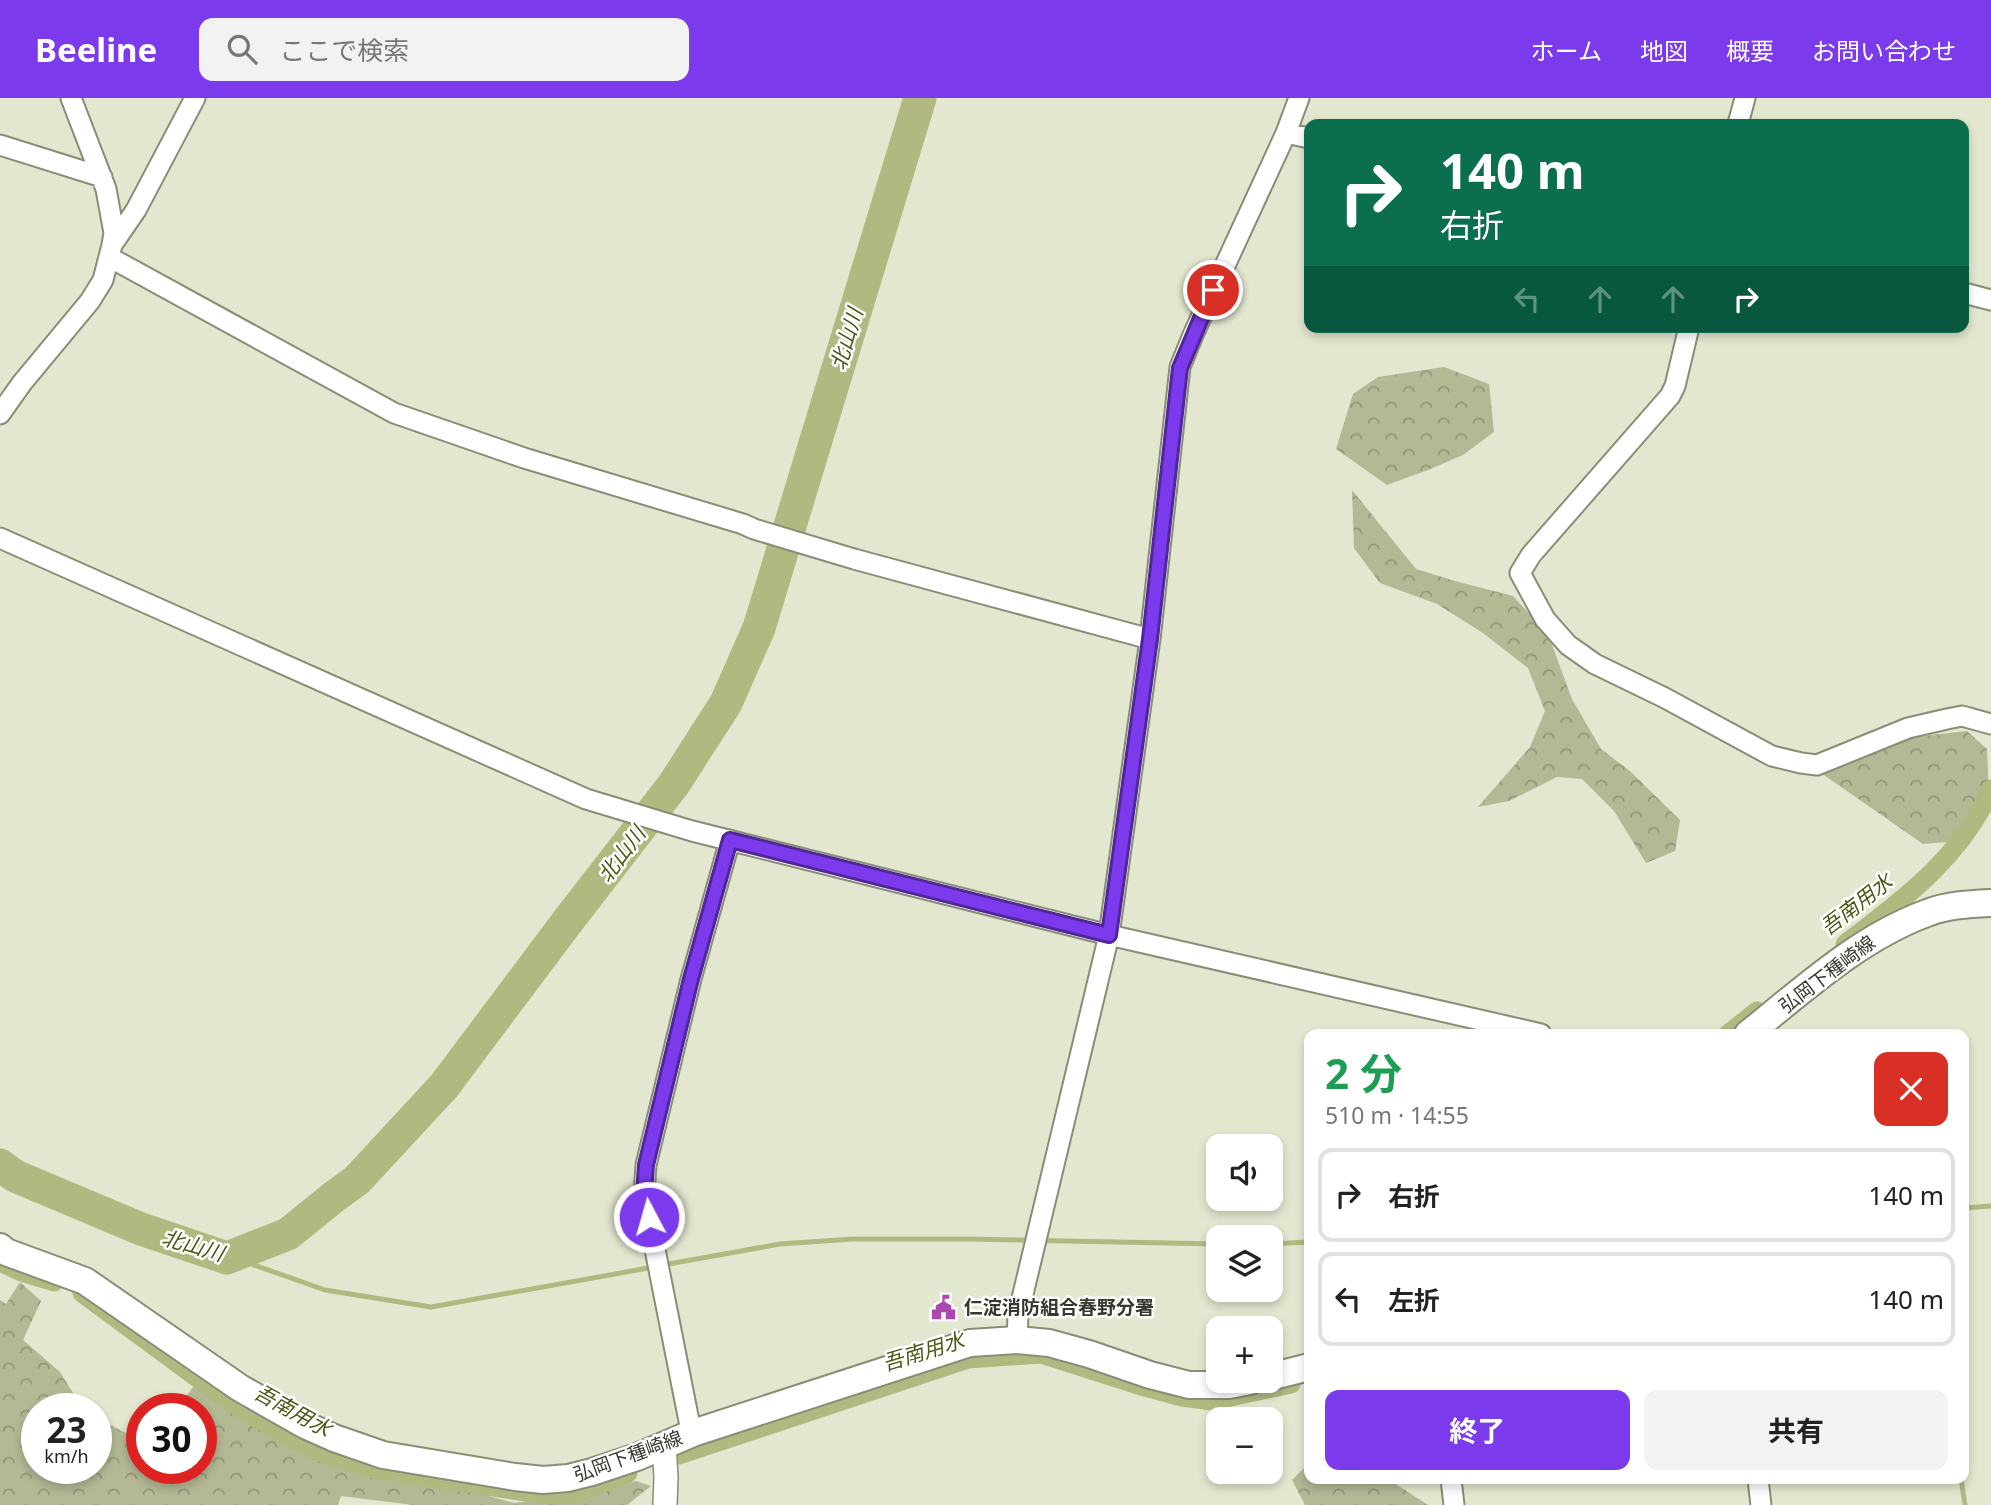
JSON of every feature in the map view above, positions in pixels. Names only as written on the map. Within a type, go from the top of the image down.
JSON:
[{"type":"main road","name":"弘岡下種崎線","points":[[1754,1029],[1833,966],[1883,933],[1929,912],[1963,904],[1991,903]]},
{"type":"main road","name":"弘岡下種崎線","points":[[0,1247],[6,1252],[85,1281],[240,1388],[284,1414],[334,1438],[383,1455],[543,1480],[592,1472],[637,1457],[693,1433],[970,1343],[1017,1340],[1049,1343],[1150,1375],[1189,1385],[1206,1385]]},
{"type":"main road","points":[[1283,1374],[1304,1368]]},
{"type":"street","points":[[0,414],[22,383],[90,301],[103,280],[111,251],[114,233],[106,189],[71,98]]},
{"type":"street","points":[[111,251],[136,210],[195,98]]},
{"type":"street","points":[[1017,1340],[1018,1315],[1109,935],[1150,639],[1180,368],[1286,133],[1299,98]]},
{"type":"street","points":[[1739,119],[1745,98]]},
{"type":"street","points":[[1286,133],[1304,137]]},
{"type":"street","points":[[0,145],[102,177]]},
{"type":"street","points":[[111,251],[394,413],[524,458],[830,553],[1150,639]]},
{"type":"street","points":[[1969,294],[1991,300]]},
{"type":"street","points":[[1688,333],[1675,386],[1670,396],[1531,555],[1520,573],[1545,620],[1568,645],[1595,664],[1665,698],[1772,756],[1801,763],[1817,765],[1908,728],[1947,719],[1962,716],[1991,724]]},
{"type":"street","points":[[0,538],[586,799],[692,831],[1109,935],[1519,1029]]},
{"type":"street","points":[[693,1433],[644,1194],[646,1165],[691,979],[730,840]]},
{"type":"street","points":[[664,1445],[665,1505]]},
{"type":"street","points":[[1452,1484],[1454,1505]]},
{"type":"street","points":[[1759,1484],[1761,1505]]},
{"type":"green space","points":[[1444,367],[1489,384],[1494,432],[1463,455],[1387,485],[1336,449],[1353,394],[1378,377]]},
{"type":"green space","points":[[1352,490],[1416,569],[1513,596],[1548,634],[1572,699],[1601,749],[1631,772],[1680,820],[1675,851],[1646,863],[1614,811],[1582,779],[1557,777],[1509,801],[1478,807],[1530,747],[1545,711],[1528,668],[1483,633],[1437,604],[1380,583],[1354,548]]},
{"type":"green space","points":[[1967,731],[1987,749],[1989,794],[1958,841],[1923,844],[1821,773],[1896,739]]},
{"type":"green space","points":[[20,1282],[41,1301],[23,1340],[60,1372],[73,1393],[21,1393],[21,1484],[112,1484],[112,1426],[126,1433],[126,1484],[217,1484],[217,1395],[314,1454],[395,1478],[460,1488],[514,1503],[582,1494],[636,1481],[651,1486],[627,1505],[413,1505],[341,1496],[338,1505],[0,1505],[0,1300],[6,1304]]},
{"type":"green space","points":[[196,1383],[214,1393],[189,1393]]},
{"type":"green space","points":[[1304,1468],[1304,1484],[1396,1484],[1428,1505],[1305,1505],[1292,1480]]},
{"type":"waterway","name":"北山川","points":[[0,1165],[15,1176],[141,1229],[227,1258],[288,1234],[357,1180],[444,1086],[674,784],[726,703],[759,628],[920,98]]},
{"type":"waterway","name":"吾南用水","points":[[1845,944],[1908,894],[1947,856],[1979,813],[1991,789]]},
{"type":"waterway","name":"吾南用水","points":[[1734,1029],[1757,1011]]},
{"type":"waterway","points":[[1969,1208],[1991,1206]]},
{"type":"waterway","points":[[663,1265],[780,1244],[853,1239],[1206,1244]]},
{"type":"waterway","points":[[1283,1243],[1304,1242]]},
{"type":"waterway","points":[[227,1258],[240,1260],[325,1290],[431,1307],[654,1267]]},
{"type":"waterway","name":"吾南用水","points":[[0,1262],[54,1282]]},
{"type":"waterway","name":"吾南用水","points":[[82,1293],[226,1399],[285,1436],[361,1466],[539,1494],[570,1495],[628,1473]]},
{"type":"waterway","name":"吾南用水","points":[[679,1455],[968,1359],[1041,1354],[1141,1386],[1182,1397],[1212,1401],[1291,1384]]},
{"type":"waterway","points":[[1962,1484],[1965,1505]]},
{"type":"place","name":"仁淀消防組合春野分署","points":[[944,1307]]},
{"type":"route","points":[[649,1217],[644,1194],[646,1165],[691,979],[730,840],[1109,935],[1150,639],[1180,368],[1213,290]]}]
